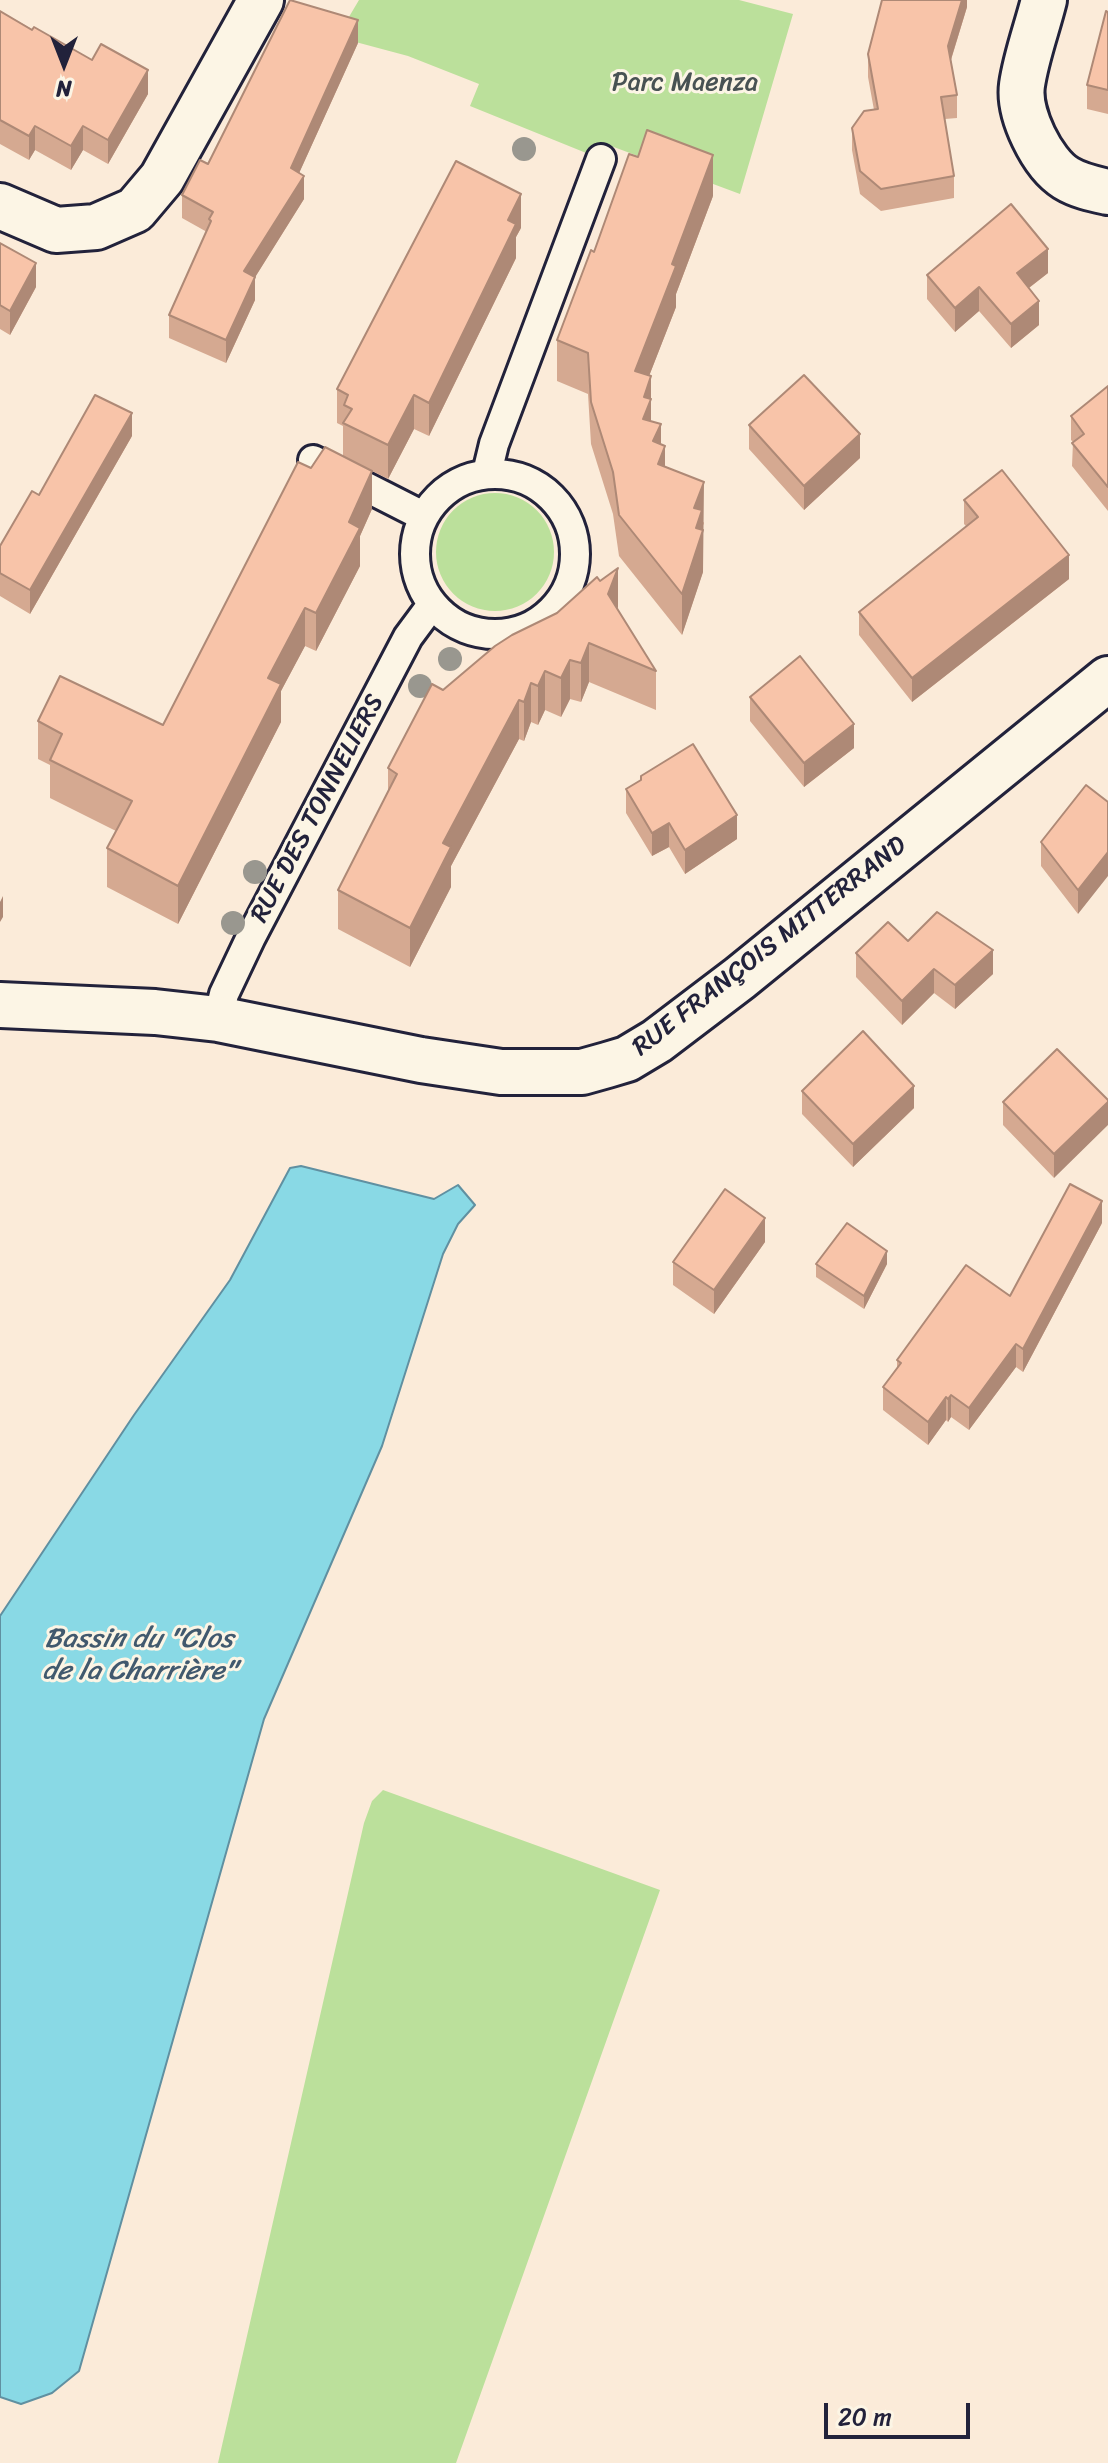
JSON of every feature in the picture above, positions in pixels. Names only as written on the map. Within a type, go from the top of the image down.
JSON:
[{"type":"street","points":[[0,206],[56,230],[96,227],[135,210],[162,178],[261,0]]},
{"type":"street","points":[[1044,0],[1022,88],[1027,122],[1048,161],[1065,178],[1108,192]]},
{"type":"street","name":"RUE FRANÇOIS MITTERRAND","points":[[0,1005],[155,1012],[218,1019],[421,1060],[501,1072],[582,1072],[627,1059],[657,1041],[740,978],[1108,679]]},
{"type":"lane","points":[[487,473],[494,444],[601,159]]},
{"type":"lane","points":[[313,460],[423,516]]},
{"type":"lane","points":[[487,473],[513,475],[538,485],[558,502],[571,525],[576,551],[573,578],[552,611],[542,620],[517,631],[491,635],[465,629],[431,606],[415,569],[415,542],[423,516],[439,495],[461,480],[487,473]]},
{"type":"lane","name":"RUE DES TONNELIERS","points":[[218,1019],[224,994],[251,937],[408,637],[431,606]]},
{"type":"green space","name":"Parc Maenza","points":[[359,0],[739,0],[793,14],[740,194],[603,143],[601,159],[470,106],[479,84],[408,56],[337,37]]},
{"type":"green space","points":[[495,493],[518,497],[537,510],[550,529],[554,552],[550,575],[537,594],[518,607],[495,611],[472,607],[453,594],[440,575],[436,552],[440,529],[453,510],[472,497]]},
{"type":"green space","points":[[383,1790],[660,1890],[456,2463],[218,2463],[364,1823],[372,1801]]},
{"type":"water","name":"Bassin du \"Clos de la Charrière\"","points":[[301,1166],[434,1199],[458,1185],[475,1205],[458,1224],[443,1254],[382,1446],[264,1719],[79,2371],[52,2393],[21,2404],[0,2397],[0,1616],[134,1415],[230,1280],[290,1168]]},
{"type":"building","points":[[290,0],[358,20],[291,168],[304,176],[244,271],[255,277],[226,340],[169,315],[213,212],[182,195],[200,160],[208,164]]},
{"type":"building","points":[[882,0],[962,0],[948,46],[957,95],[941,97],[954,176],[881,189],[860,171],[852,128],[864,111],[878,109],[868,54]]},
{"type":"building","points":[[0,11],[92,60],[101,44],[148,70],[108,140],[83,126],[71,146],[35,126],[29,136],[0,120]]},
{"type":"building","points":[[1108,12],[1108,90],[1087,85]]},
{"type":"building","points":[[647,130],[713,155],[672,264],[676,266],[635,371],[651,376],[644,397],[651,399],[643,419],[661,424],[653,441],[665,446],[658,464],[704,482],[694,508],[702,510],[696,528],[703,530],[682,594],[619,515],[613,472],[591,402],[588,353],[557,340],[591,250],[594,252],[629,154],[638,157]]},
{"type":"building","points":[[456,161],[521,194],[508,220],[516,224],[429,403],[414,395],[388,445],[343,423],[352,409],[344,405],[348,395],[337,389]]},
{"type":"building","points":[[1011,204],[1048,249],[1017,273],[1039,301],[1011,324],[979,287],[955,308],[927,275]]},
{"type":"building","points":[[0,243],[36,263],[10,311],[0,305]]},
{"type":"building","points":[[804,375],[860,434],[804,486],[749,425]]},
{"type":"building","points":[[1108,386],[1108,487],[1072,443],[1084,434],[1071,416]]},
{"type":"building","points":[[95,395],[132,413],[30,590],[0,573],[0,546],[32,491],[39,495]]},
{"type":"building","points":[[325,447],[372,471],[349,522],[360,528],[316,613],[305,608],[268,678],[281,684],[178,886],[107,848],[132,801],[50,760],[62,734],[38,721],[60,676],[163,725],[298,462],[311,468]]},
{"type":"building","points":[[1002,470],[1069,555],[912,678],[859,612],[978,517],[964,500]]},
{"type":"building","points":[[618,568],[608,594],[656,671],[589,643],[581,663],[570,660],[561,678],[545,671],[538,686],[531,683],[524,702],[519,700],[443,843],[451,847],[410,928],[338,890],[397,774],[388,768],[432,684],[443,690],[495,646],[557,613],[597,577],[600,581]]},
{"type":"building","points":[[800,656],[854,724],[804,763],[750,697]]},
{"type":"building","points":[[693,744],[737,815],[685,850],[669,823],[652,833],[626,789],[641,780],[641,776]]},
{"type":"building","points":[[1086,785],[1108,802],[1108,852],[1078,890],[1041,842]]},
{"type":"building","points":[[937,912],[993,950],[955,985],[934,969],[902,1001],[856,953],[888,922],[908,941]]},
{"type":"building","points":[[863,1031],[914,1086],[853,1144],[802,1091]]},
{"type":"building","points":[[1057,1049],[1108,1102],[1054,1154],[1003,1102]]},
{"type":"building","points":[[1070,1184],[1102,1201],[1023,1349],[1016,1344],[969,1408],[951,1395],[948,1399],[946,1397],[928,1422],[883,1387],[901,1363],[897,1360],[966,1265],[1010,1296]]},
{"type":"building","points":[[725,1189],[765,1218],[714,1290],[673,1262]]},
{"type":"building","points":[[847,1223],[887,1251],[864,1296],[816,1264]]}]
